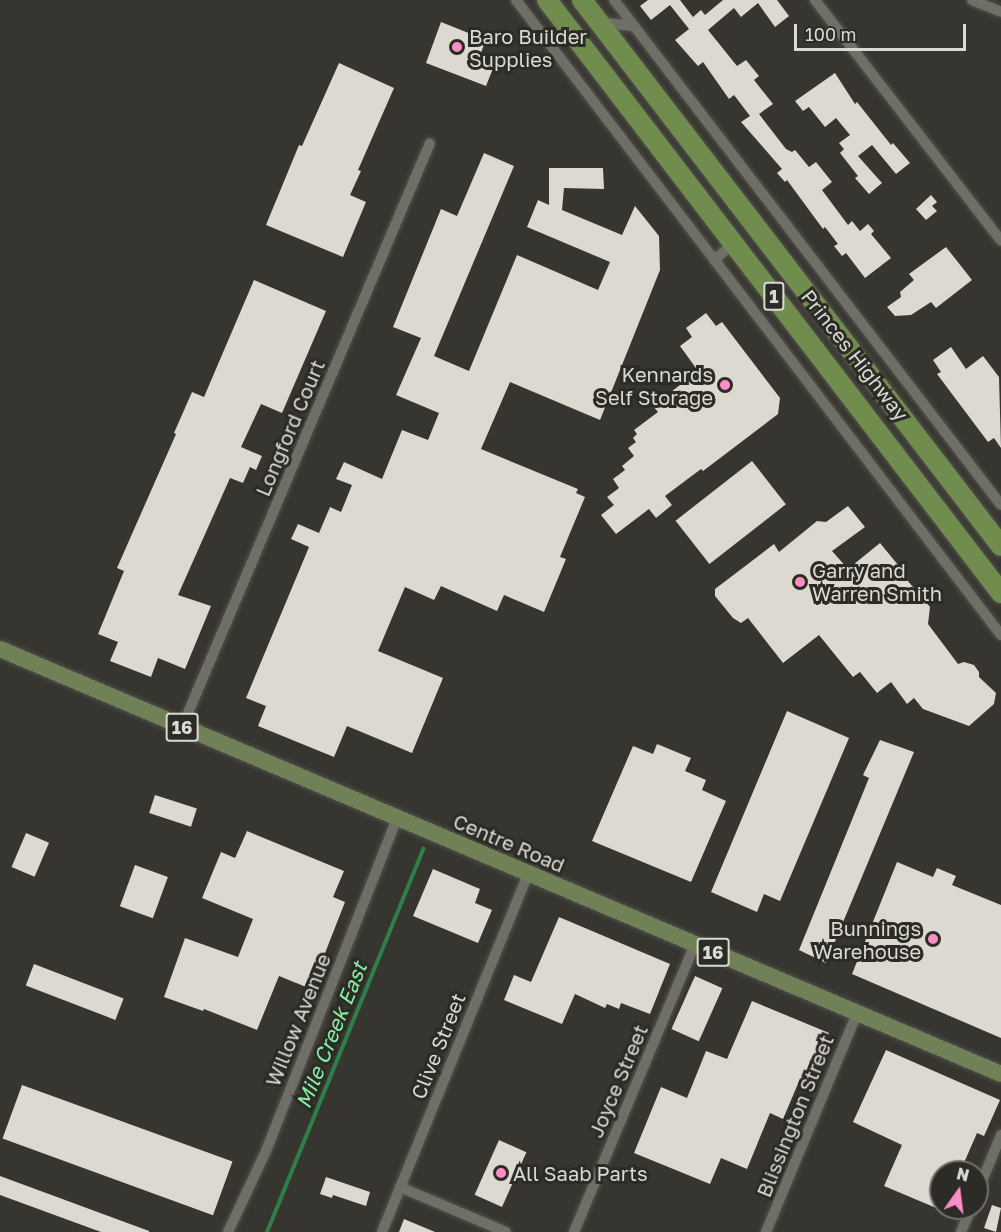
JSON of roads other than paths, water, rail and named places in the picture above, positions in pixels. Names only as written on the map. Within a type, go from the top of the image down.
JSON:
[{"type":"highway","name":"Princes Highway","points":[[547,0],[566,45],[734,243],[872,446],[943,538],[1001,593]]},
{"type":"highway","name":"Princes Highway","points":[[583,0],[1001,546]]},
{"type":"highway","points":[[566,45],[598,21]]},
{"type":"main road","name":"Centre Road","points":[[0,649],[1001,1074]]},
{"type":"street","name":"Princes Highway","points":[[516,0],[566,45],[714,260],[872,446]]},
{"type":"street","name":"Princes Highway","points":[[614,0],[1001,505]]},
{"type":"street","points":[[815,0],[1001,241]]},
{"type":"street","points":[[972,0],[1001,12]]},
{"type":"street","points":[[598,21],[634,26]]},
{"type":"street","name":"Longford Court","points":[[182,727],[430,143]]},
{"type":"street","points":[[714,260],[734,243]]},
{"type":"street","name":"Princes Highway","points":[[943,538],[1001,635]]},
{"type":"street","name":"Willow Avenue","points":[[228,1232],[266,1150],[397,818]]},
{"type":"street","name":"Clive Street","points":[[381,1232],[528,874]]},
{"type":"street","name":"Joyce Street","points":[[574,1232],[694,945]]},
{"type":"street","name":"Blissington Street","points":[[766,1232],[856,1013]]},
{"type":"street","points":[[989,1164],[1001,1135]]},
{"type":"street","points":[[400,1187],[506,1232]]},
{"type":"waterway","name":"Mile Creek East","points":[[267,1232],[423,849]]},
{"type":"place","name":"Baro Builder Supplies","points":[[457,47]]},
{"type":"place","name":"Kennards Self Storage","points":[[725,385]]},
{"type":"place","name":"Garry and Warren Smith","points":[[800,582]]},
{"type":"place","name":"Bunnings Warehouse","points":[[933,939]]},
{"type":"place","name":"All Saab Parts","points":[[501,1173]]}]
